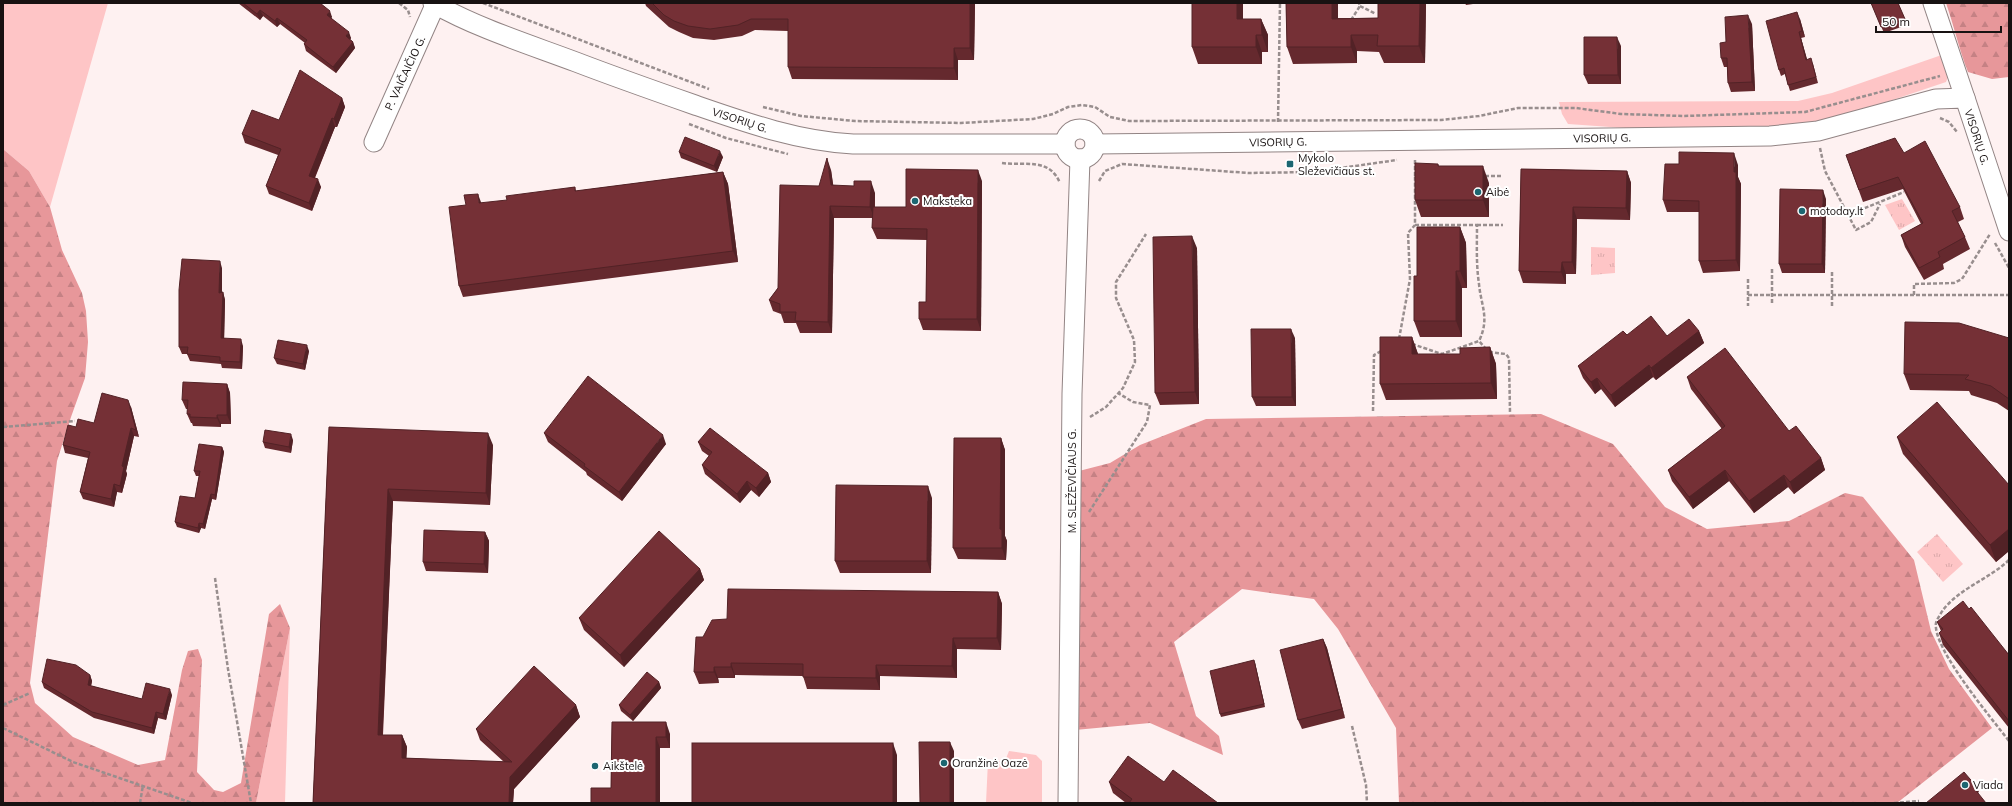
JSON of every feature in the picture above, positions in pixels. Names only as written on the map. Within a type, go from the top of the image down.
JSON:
[{"type":"street","name":"P. VAIČAIČIO G.","points":[[374,142],[435,3]]},
{"type":"street","name":"VISORIŲ G.","points":[[435,3],[502,34],[622,80],[745,122],[799,138],[824,142],[853,144],[1065,144]]},
{"type":"street","points":[[1933,3],[1965,98]]},
{"type":"street","name":"VISORIŲ G.","points":[[1096,144],[1770,136],[1818,131],[1864,120],[1936,99],[1965,98],[2009,231]]},
{"type":"street","points":[[1080,129],[1089,132],[1096,144],[1095,149],[1089,156],[1080,159],[1070,154],[1065,144],[1068,135],[1080,129]]},
{"type":"street","name":"M. SLEŽEVIČIAUS G.","points":[[1068,803],[1072,418],[1080,159]]},
{"type":"path","points":[[399,3],[408,10],[412,19]]},
{"type":"path","points":[[483,3],[715,92]]},
{"type":"path","points":[[1278,122],[1280,3]]},
{"type":"path","points":[[1349,24],[1360,4],[1376,14]]},
{"type":"path","points":[[758,106],[801,116],[855,121],[961,123],[1033,119],[1052,114],[1068,106],[1082,105],[1095,107],[1110,117],[1129,121],[1278,122],[1441,120],[1479,116],[1518,108],[1576,108],[1620,114],[1684,116],[1805,112],[1956,71]]},
{"type":"path","points":[[1937,118],[1942,117],[1949,122],[1958,136]]},
{"type":"path","points":[[1813,147],[1827,145]]},
{"type":"path","points":[[1820,146],[1825,171],[1856,230],[1871,222],[1880,204]]},
{"type":"path","points":[[1408,158],[1423,158]]},
{"type":"path","points":[[1399,340],[1410,279],[1408,233],[1415,225],[1415,158]]},
{"type":"path","points":[[1098,186],[1099,178],[1105,171],[1122,164],[1249,173],[1306,172],[1401,159]]},
{"type":"path","points":[[1415,176],[1423,176]]},
{"type":"path","points":[[1479,176],[1503,176]]},
{"type":"path","points":[[1848,215],[1880,204],[1904,192]]},
{"type":"path","points":[[1392,344],[1399,340],[1442,354],[1479,341],[1485,330],[1484,304],[1479,284],[1477,224]]},
{"type":"path","points":[[1415,225],[1503,225]]},
{"type":"path","points":[[1988,227],[1990,234],[2009,268]]},
{"type":"path","points":[[1072,418],[1090,417],[1106,408],[1122,388],[1135,362],[1134,340],[1116,298],[1116,282],[1146,234]]},
{"type":"path","points":[[1914,295],[1914,284],[1954,283],[1962,279],[1990,234]]},
{"type":"path","points":[[1772,269],[1772,305]]},
{"type":"path","points":[[1832,271],[1832,306]]},
{"type":"path","points":[[1748,278],[1748,306]]},
{"type":"path","points":[[1748,295],[2009,295]]},
{"type":"path","points":[[1479,341],[1489,352],[1506,354],[1509,358],[1510,412]]},
{"type":"path","points":[[1373,411],[1374,355],[1386,348]]},
{"type":"path","points":[[1087,515],[1146,422],[1150,405],[1133,402],[1118,393]]},
{"type":"path","points":[[3,427],[75,421]]},
{"type":"path","points":[[2009,560],[1953,600],[1942,610],[1936,623],[1940,640],[1959,676],[2009,742]]},
{"type":"path","points":[[215,578],[228,669],[251,803]]},
{"type":"path","points":[[3,705],[30,693]]},
{"type":"path","points":[[1352,726],[1366,785],[1367,803]]},
{"type":"path","points":[[3,728],[73,762],[192,803]]},
{"type":"path","points":[[140,803],[142,785]]},
{"type":"path","points":[[1894,803],[1919,801]]},
{"type":"green space","points":[[3,3],[108,3],[50,207],[29,171],[3,149]]},
{"type":"green space","points":[[1946,3],[2009,3],[2009,77],[1992,79],[1968,72]]},
{"type":"green space","points":[[1959,49],[1946,82],[1842,117],[1783,127],[1639,129],[1568,124],[1562,114],[1559,102],[1798,101],[1832,93]]},
{"type":"green space","points":[[3,149],[29,171],[50,207],[62,250],[82,293],[86,311],[88,342],[85,378],[57,461],[30,683],[35,703],[73,737],[138,765],[165,760],[182,670],[188,651],[198,649],[202,660],[197,772],[214,790],[223,792],[241,783],[269,614],[280,604],[290,628],[256,803],[3,803]]},
{"type":"green space","points":[[1902,199],[1915,221],[1899,230],[1885,205]]},
{"type":"green space","points":[[1591,247],[1615,248],[1615,273],[1591,275]]},
{"type":"green space","points":[[1541,414],[1613,444],[1665,507],[1707,529],[1789,521],[1845,493],[1863,497],[1914,560],[1931,631],[1949,669],[1992,728],[1897,803],[1399,803],[1396,728],[1338,629],[1314,599],[1242,589],[1174,642],[1196,716],[1219,736],[1223,755],[1150,723],[1075,730],[1079,471],[1110,463],[1140,445],[1206,419]]},
{"type":"green space","points":[[1937,534],[1963,564],[1943,582],[1917,552]]},
{"type":"green space","points":[[290,628],[285,803],[256,803]]},
{"type":"green space","points":[[1009,751],[1036,755],[1042,761],[1042,803],[986,803],[988,761],[1005,761]]},
{"type":"building","points":[[243,3],[320,3],[330,11],[327,15],[349,32],[346,36],[353,42],[333,67],[304,44],[307,40],[277,18],[275,21],[260,10],[257,14]]},
{"type":"building","points":[[652,3],[970,3],[970,48],[954,48],[954,68],[788,67],[788,19],[751,19],[738,25],[710,29],[688,26],[674,21],[664,15]]},
{"type":"building","points":[[1192,3],[1237,3],[1237,19],[1261,19],[1262,35],[1256,35],[1256,47],[1192,47]]},
{"type":"building","points":[[1286,3],[1332,3],[1332,19],[1378,18],[1378,3],[1420,3],[1419,46],[1377,46],[1378,35],[1351,35],[1351,47],[1287,47]]},
{"type":"building","points":[[1871,3],[1898,3],[1905,19],[1881,27]]},
{"type":"building","points":[[1797,12],[1802,31],[1799,32],[1806,60],[1811,58],[1816,77],[1788,85],[1784,68],[1779,70],[1766,21]]},
{"type":"building","points":[[1748,15],[1752,82],[1728,83],[1727,58],[1721,58],[1720,43],[1726,42],[1725,17]]},
{"type":"building","points":[[1584,37],[1617,37],[1618,75],[1584,75]]},
{"type":"building","points":[[300,70],[342,98],[334,119],[332,118],[309,176],[318,179],[309,203],[266,186],[281,149],[242,134],[252,110],[279,120]]},
{"type":"building","points":[[685,137],[720,151],[714,166],[679,152]]},
{"type":"building","points":[[1895,138],[1904,153],[1925,141],[1960,207],[1952,211],[1965,237],[1938,252],[1940,257],[1919,268],[1901,235],[1923,223],[1898,177],[1859,190],[1846,155]]},
{"type":"building","points":[[1679,152],[1734,153],[1734,172],[1736,172],[1736,260],[1699,261],[1699,201],[1663,200],[1665,164],[1679,164]]},
{"type":"building","points":[[827,158],[831,185],[854,186],[854,181],[871,181],[870,207],[830,206],[828,322],[795,321],[796,312],[780,312],[780,304],[769,300],[778,288],[780,185],[819,186]]},
{"type":"building","points":[[1415,163],[1438,164],[1438,166],[1483,166],[1483,200],[1415,200]]},
{"type":"building","points":[[906,169],[978,170],[977,319],[919,319],[919,302],[926,302],[927,229],[872,228],[873,207],[906,207]]},
{"type":"building","points":[[1521,169],[1627,171],[1626,208],[1573,207],[1572,262],[1562,262],[1561,272],[1519,271]]},
{"type":"building","points":[[723,172],[733,251],[459,286],[449,207],[466,205],[464,195],[478,194],[479,203],[507,200],[506,196],[575,187],[575,191]]},
{"type":"building","points":[[1780,189],[1823,190],[1822,264],[1779,264]]},
{"type":"building","points":[[1417,227],[1460,227],[1460,271],[1456,271],[1456,321],[1414,321],[1414,276],[1417,276]]},
{"type":"building","points":[[1192,236],[1195,392],[1155,393],[1153,237]]},
{"type":"building","points":[[182,259],[220,261],[219,293],[223,292],[221,338],[241,339],[240,362],[220,361],[220,357],[187,354],[188,347],[179,347],[179,290]]},
{"type":"building","points":[[1651,316],[1667,336],[1689,319],[1699,331],[1651,368],[1649,365],[1611,395],[1597,378],[1591,382],[1578,366],[1623,331],[1627,335]]},
{"type":"building","points":[[1905,322],[1959,323],[2009,338],[2009,399],[1991,386],[1965,379],[1969,375],[1904,374]]},
{"type":"building","points":[[1251,329],[1291,329],[1292,397],[1252,397]]},
{"type":"building","points":[[1380,337],[1412,337],[1412,354],[1460,354],[1460,348],[1490,347],[1491,383],[1380,384]]},
{"type":"building","points":[[278,340],[307,345],[303,364],[274,358]]},
{"type":"building","points":[[1725,348],[1789,431],[1796,426],[1821,458],[1790,482],[1784,475],[1749,501],[1725,470],[1689,497],[1668,470],[1725,426],[1687,377]]},
{"type":"building","points":[[588,376],[663,435],[619,492],[584,466],[585,464],[544,433]]},
{"type":"building","points":[[183,382],[227,384],[227,415],[217,415],[217,418],[190,417],[190,414],[187,414],[188,400],[182,400]]},
{"type":"building","points":[[102,393],[128,400],[136,430],[131,428],[122,466],[124,467],[120,486],[114,484],[111,499],[80,492],[90,452],[63,445],[68,425],[76,427],[78,419],[94,423]]},
{"type":"building","points":[[1937,402],[2009,485],[2009,529],[1990,545],[1897,437]]},
{"type":"building","points":[[329,427],[488,433],[486,493],[388,489],[378,735],[402,735],[402,758],[512,762],[476,729],[534,666],[576,705],[510,777],[509,803],[313,803]]},
{"type":"building","points":[[710,428],[768,473],[756,488],[747,481],[737,494],[702,465],[712,452],[698,442]]},
{"type":"building","points":[[265,430],[291,434],[289,447],[263,442]]},
{"type":"building","points":[[954,438],[1001,438],[1000,529],[1002,530],[1002,548],[953,548]]},
{"type":"building","points":[[199,444],[222,447],[215,495],[211,494],[203,524],[199,523],[198,528],[175,522],[180,496],[195,498],[200,471],[194,471]]},
{"type":"building","points":[[836,485],[928,486],[927,561],[835,561]]},
{"type":"building","points":[[424,530],[485,532],[484,564],[423,562]]},
{"type":"building","points":[[659,531],[700,569],[620,655],[579,618]]},
{"type":"building","points":[[728,589],[998,592],[997,638],[953,638],[952,666],[876,665],[876,678],[803,677],[803,664],[731,663],[731,667],[714,667],[714,672],[694,672],[696,637],[703,637],[712,620],[727,619]]},
{"type":"building","points":[[1963,601],[1969,609],[1971,607],[2009,655],[2009,721],[1939,633],[1943,629],[1937,622]]},
{"type":"building","points":[[1323,639],[1342,709],[1298,720],[1280,650]]},
{"type":"building","points":[[47,659],[76,665],[90,675],[88,685],[142,699],[146,683],[170,689],[163,714],[156,712],[152,728],[92,712],[42,682]]},
{"type":"building","points":[[1254,660],[1264,704],[1220,714],[1210,671]]},
{"type":"building","points":[[647,672],[659,682],[630,715],[619,705]]},
{"type":"building","points":[[612,722],[666,722],[666,737],[656,737],[656,803],[591,803],[591,788],[611,788]]},
{"type":"building","points":[[919,742],[950,742],[950,803],[920,803]]},
{"type":"building","points":[[692,743],[893,743],[893,803],[692,803]]},
{"type":"building","points":[[1128,756],[1164,782],[1173,770],[1218,803],[1129,803],[1132,799],[1109,782]]},
{"type":"building","points":[[1964,772],[1976,786],[1974,788],[1986,803],[1926,803]]},
{"type":"place","name":"Mykolo Sleževičiaus st.","points":[[1290,164]]},
{"type":"place","name":"Aibė","points":[[1478,192]]},
{"type":"place","name":"Maksteka","points":[[915,201]]},
{"type":"place","name":"motoday.lt","points":[[1802,211]]},
{"type":"place","name":"Oranžinė Oazė","points":[[944,763]]},
{"type":"place","name":"Aikštelė","points":[[595,766]]},
{"type":"place","name":"Viada","points":[[1965,785]]}]
